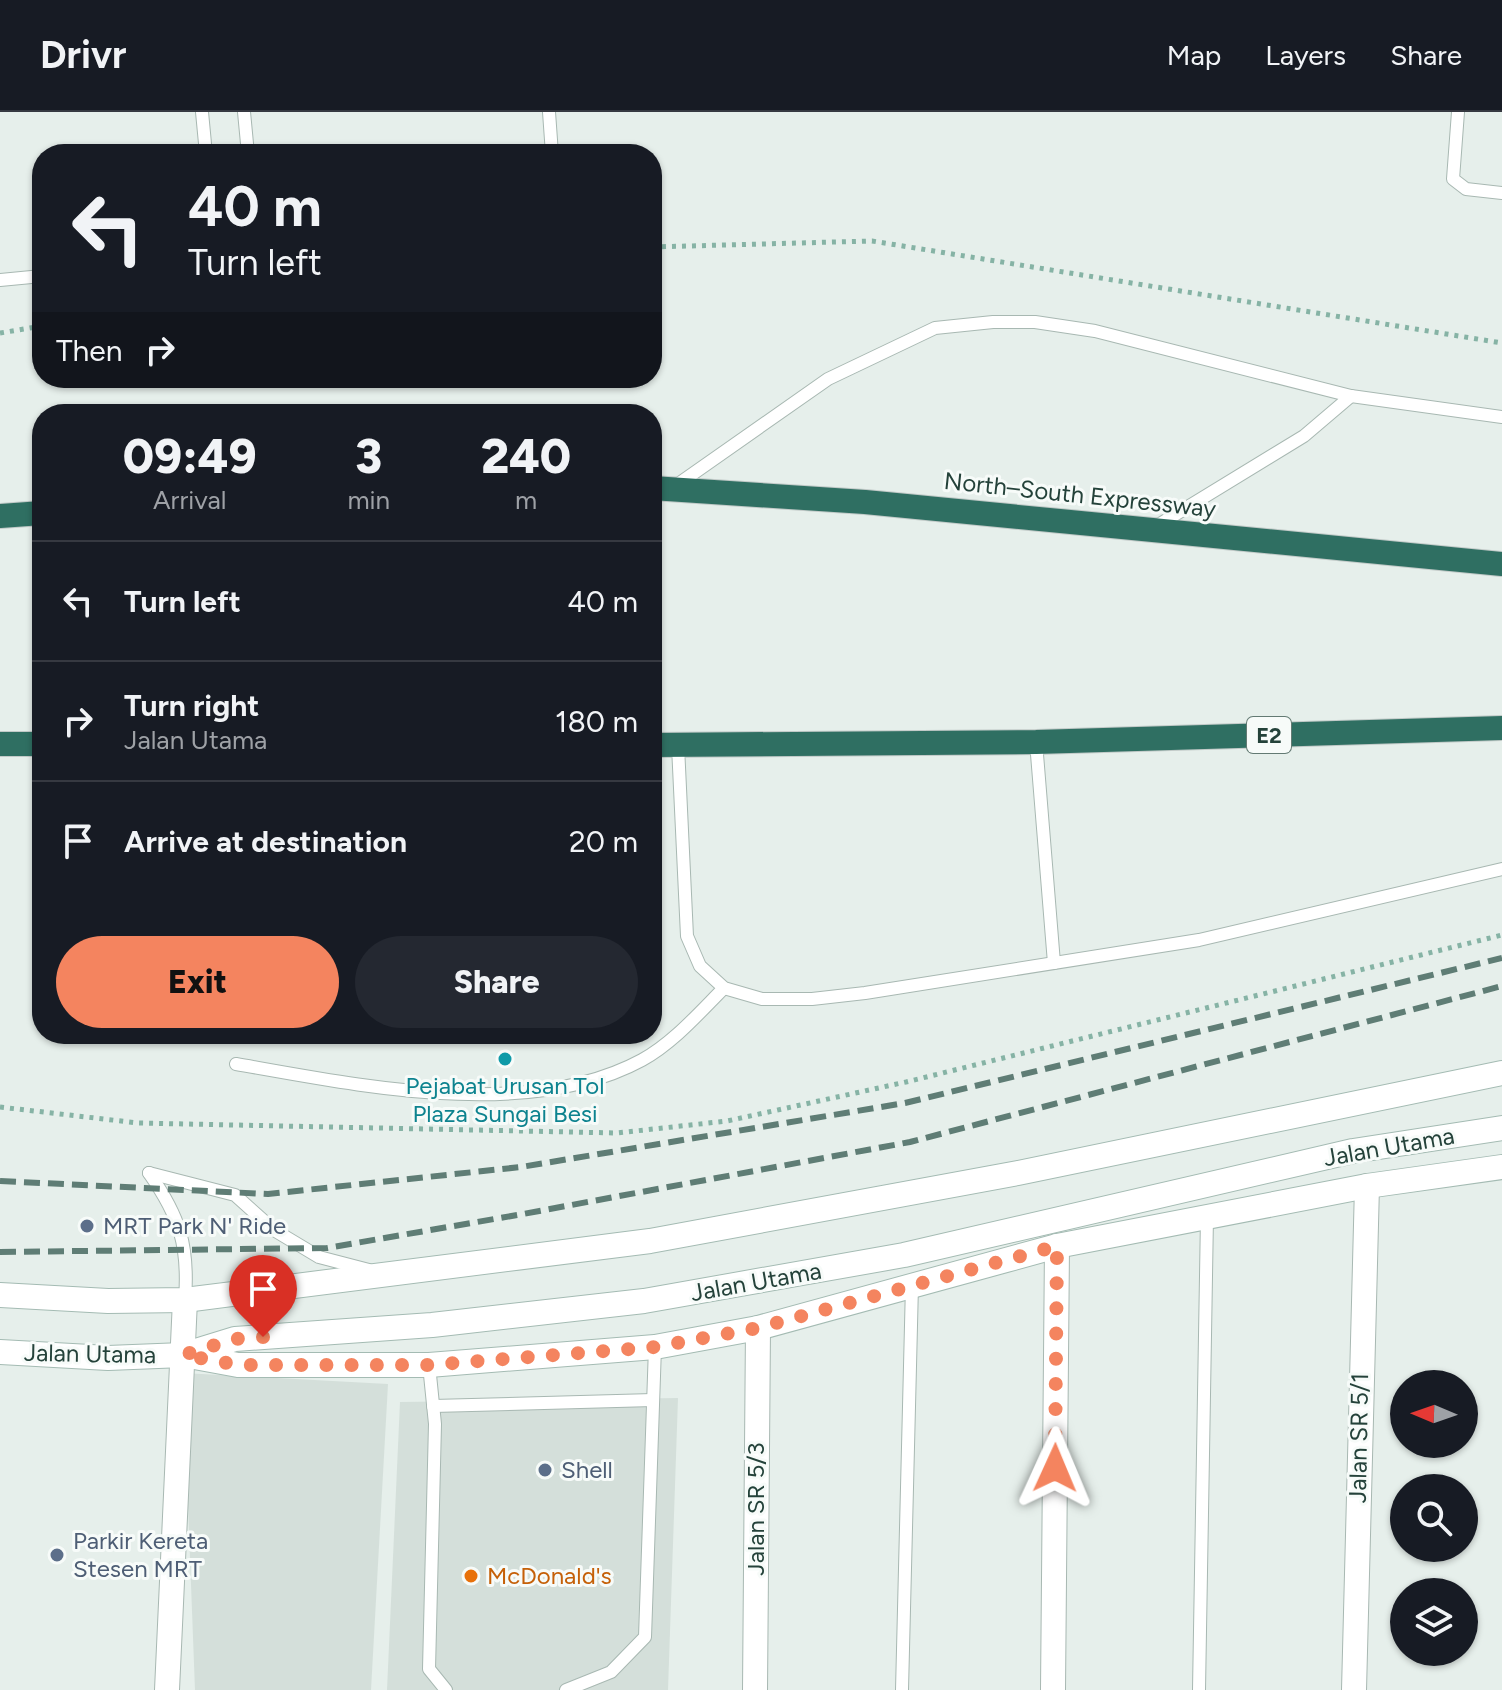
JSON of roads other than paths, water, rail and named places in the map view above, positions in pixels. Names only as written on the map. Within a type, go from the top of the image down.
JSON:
[{"type":"highway","name":"North–South Expressway","points":[[662,488],[865,502],[1502,564]]},
{"type":"highway","points":[[0,516],[32,514]]},
{"type":"highway","name":"E2","points":[[662,745],[1036,742],[1502,728]]},
{"type":"highway","points":[[0,744],[32,744]]},
{"type":"street","name":"Jalan Utama","points":[[0,1295],[108,1301],[185,1300],[650,1241],[1018,1173],[1502,1073]]},
{"type":"street","name":"Jalan Utama","points":[[0,1352],[108,1358],[183,1355],[235,1339],[432,1325],[644,1301],[904,1255],[1353,1151],[1502,1128]]},
{"type":"street","points":[[183,1355],[238,1365],[429,1365],[655,1347],[758,1328],[912,1283],[1057,1246],[1367,1186],[1502,1167]]},
{"type":"street","name":"Jalan SR 5/1","points":[[1354,1690],[1367,1186]]},
{"type":"street","points":[[1053,1690],[1057,1246]]},
{"type":"street","points":[[167,1690],[185,1300]]},
{"type":"street","name":"Jalan SR 5/3","points":[[755,1690],[758,1328]]},
{"type":"lane","points":[[202,112],[205,144]]},
{"type":"lane","points":[[244,112],[247,144]]},
{"type":"lane","points":[[549,112],[551,144]]},
{"type":"lane","points":[[1458,112],[1453,179],[1466,189],[1502,193]]},
{"type":"lane","points":[[0,280],[32,277]]},
{"type":"lane","points":[[662,488],[828,379],[935,328],[993,322],[1035,322],[1095,331],[1351,396],[1502,417]]},
{"type":"lane","points":[[1148,530],[1304,436],[1351,396]]},
{"type":"lane","points":[[1036,742],[1054,963]]},
{"type":"lane","points":[[678,746],[687,936],[700,966],[724,988],[762,999],[812,999],[1199,940],[1502,869]]},
{"type":"lane","points":[[662,1043],[724,988]]},
{"type":"lane","points":[[236,1064],[384,1090],[436,1093],[545,1090],[600,1079],[644,1059],[661,1044]]},
{"type":"lane","points":[[185,1300],[185,1241],[171,1203],[149,1173],[235,1195],[274,1230],[319,1257],[383,1274]]},
{"type":"lane","points":[[1199,1690],[1207,1217]]},
{"type":"lane","points":[[902,1690],[912,1283]]},
{"type":"lane","points":[[566,1690],[611,1672],[645,1637],[655,1347]]},
{"type":"lane","points":[[429,1365],[433,1406],[429,1669],[446,1690]]},
{"type":"lane","points":[[433,1406],[653,1400]]},
{"type":"railway","points":[[0,1181],[268,1194],[521,1167],[905,1103],[1502,958]]},
{"type":"railway","points":[[0,1252],[327,1248],[523,1214],[910,1142],[1502,986]]},
{"type":"place","name":"Pejabat Urusan Tol Plaza Sungai Besi","points":[[505,1059]]},
{"type":"place","name":"MRT Park N' Ride","points":[[87,1226]]},
{"type":"place","name":"Shell","points":[[545,1470]]},
{"type":"place","name":"Parkir Kereta Stesen MRT","points":[[57,1555]]},
{"type":"place","name":"McDonald's","points":[[471,1576]]}]
